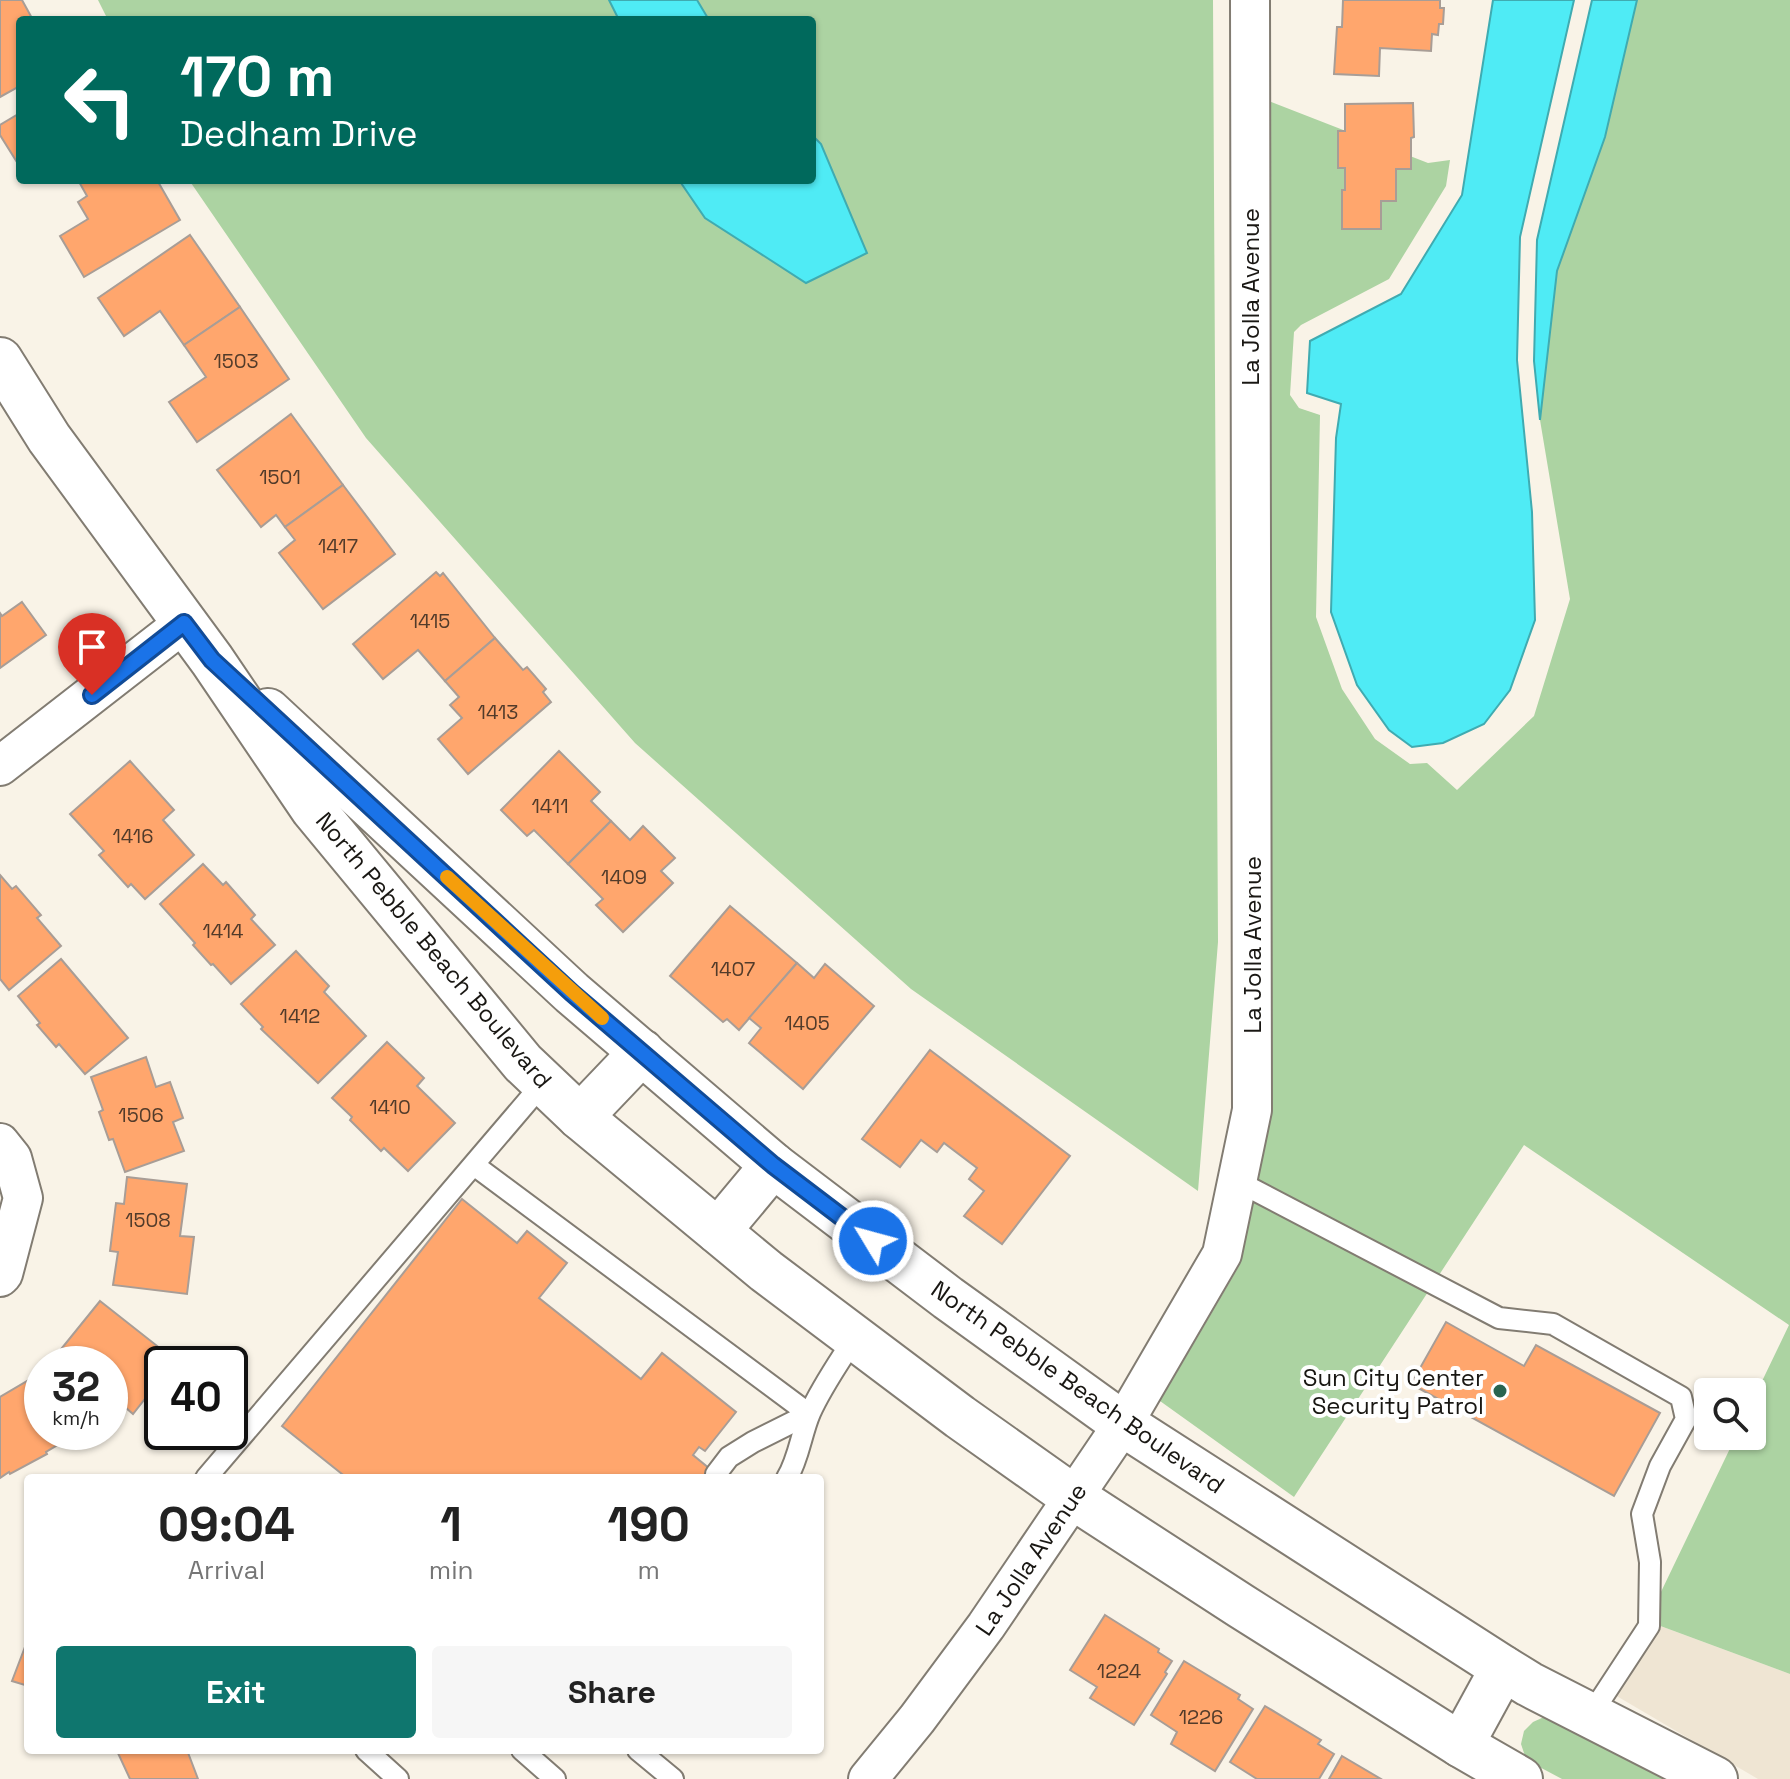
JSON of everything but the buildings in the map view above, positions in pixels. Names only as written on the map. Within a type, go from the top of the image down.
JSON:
[{"type":"street","name":"La Jolla Avenue","points":[[868,1779],[986,1626],[1123,1424],[1222,1254],[1252,1110],[1250,0]]},
{"type":"street","name":"North Pebble Beach Boulevard","points":[[0,360],[49,438],[212,660],[313,809],[523,1063],[580,1117],[766,1271],[960,1417],[1073,1497],[1461,1745],[1520,1779]]},
{"type":"street","points":[[0,766],[184,623]]},
{"type":"street","name":"North Pebble Beach Boulevard","points":[[212,660],[572,993],[773,1165],[948,1298],[1123,1424],[1503,1668],[1715,1779]]},
{"type":"street","points":[[580,1117],[642,1052]]},
{"type":"street","points":[[0,1277],[23,1198],[6,1151]]},
{"type":"street","points":[[718,1231],[773,1165]]},
{"type":"street","points":[[1461,1745],[1503,1668]]},
{"type":"lane","points":[[214,1474],[544,1082]]},
{"type":"lane","points":[[474,1165],[809,1414]]},
{"type":"lane","points":[[1237,1181],[1499,1318],[1553,1324],[1681,1397],[1686,1419],[1660,1466],[1642,1514],[1650,1562],[1649,1626],[1590,1716]]},
{"type":"lane","points":[[789,1474],[809,1414],[855,1337]]},
{"type":"lane","points":[[716,1474],[729,1457],[741,1449],[809,1414]]},
{"type":"lane","points":[[369,1754],[384,1772],[398,1779]]},
{"type":"lane","points":[[527,1754],[555,1779]]},
{"type":"lane","points":[[643,1754],[673,1779]]},
{"type":"shaded area","points":[[1647,1621],[1790,1674],[1790,1779],[1758,1779],[1603,1688]]},
{"type":"green space","points":[[98,0],[1213,0],[1218,942],[1198,1191],[911,989],[635,743],[366,438],[192,184],[816,184],[816,16],[106,16]]},
{"type":"green space","points":[[1637,0],[1790,0],[1790,1674],[1647,1621],[1729,1450],[1766,1450],[1766,1378],[1764,1378],[1789,1325],[1524,1145],[1294,1497],[1160,1401],[1239,1266],[1272,1112],[1269,101],[1428,163],[1450,160],[1446,186],[1389,279],[1301,325],[1294,332],[1290,395],[1299,408],[1320,415],[1316,617],[1342,689],[1375,739],[1410,764],[1427,763],[1457,790],[1534,716],[1570,599],[1540,420],[1557,271],[1605,137]]},
{"type":"green space","points":[[1544,1717],[1554,1719],[1670,1779],[1562,1779],[1532,1763],[1525,1756],[1521,1744],[1524,1731]]},
{"type":"water","points":[[609,0],[697,0],[707,16],[617,16]]},
{"type":"water","points":[[1493,0],[1574,0],[1520,237],[1517,360],[1532,512],[1535,620],[1510,690],[1484,724],[1443,743],[1412,747],[1389,730],[1357,685],[1331,612],[1336,438],[1341,404],[1307,393],[1310,341],[1401,294],[1462,195]]},
{"type":"water","points":[[1592,0],[1637,0],[1605,137],[1557,271],[1540,420],[1534,361],[1537,240]]},
{"type":"water","points":[[816,139],[821,144],[867,253],[806,283],[705,218],[682,184],[816,184]]},
{"type":"slow traffic","points":[[447,877],[602,1018]]},
{"type":"place","name":"Sun City Center Security Patrol","points":[[1500,1391]]},
{"type":"route","points":[[92,695],[184,623],[212,660],[572,993],[773,1165],[873,1241]]}]
